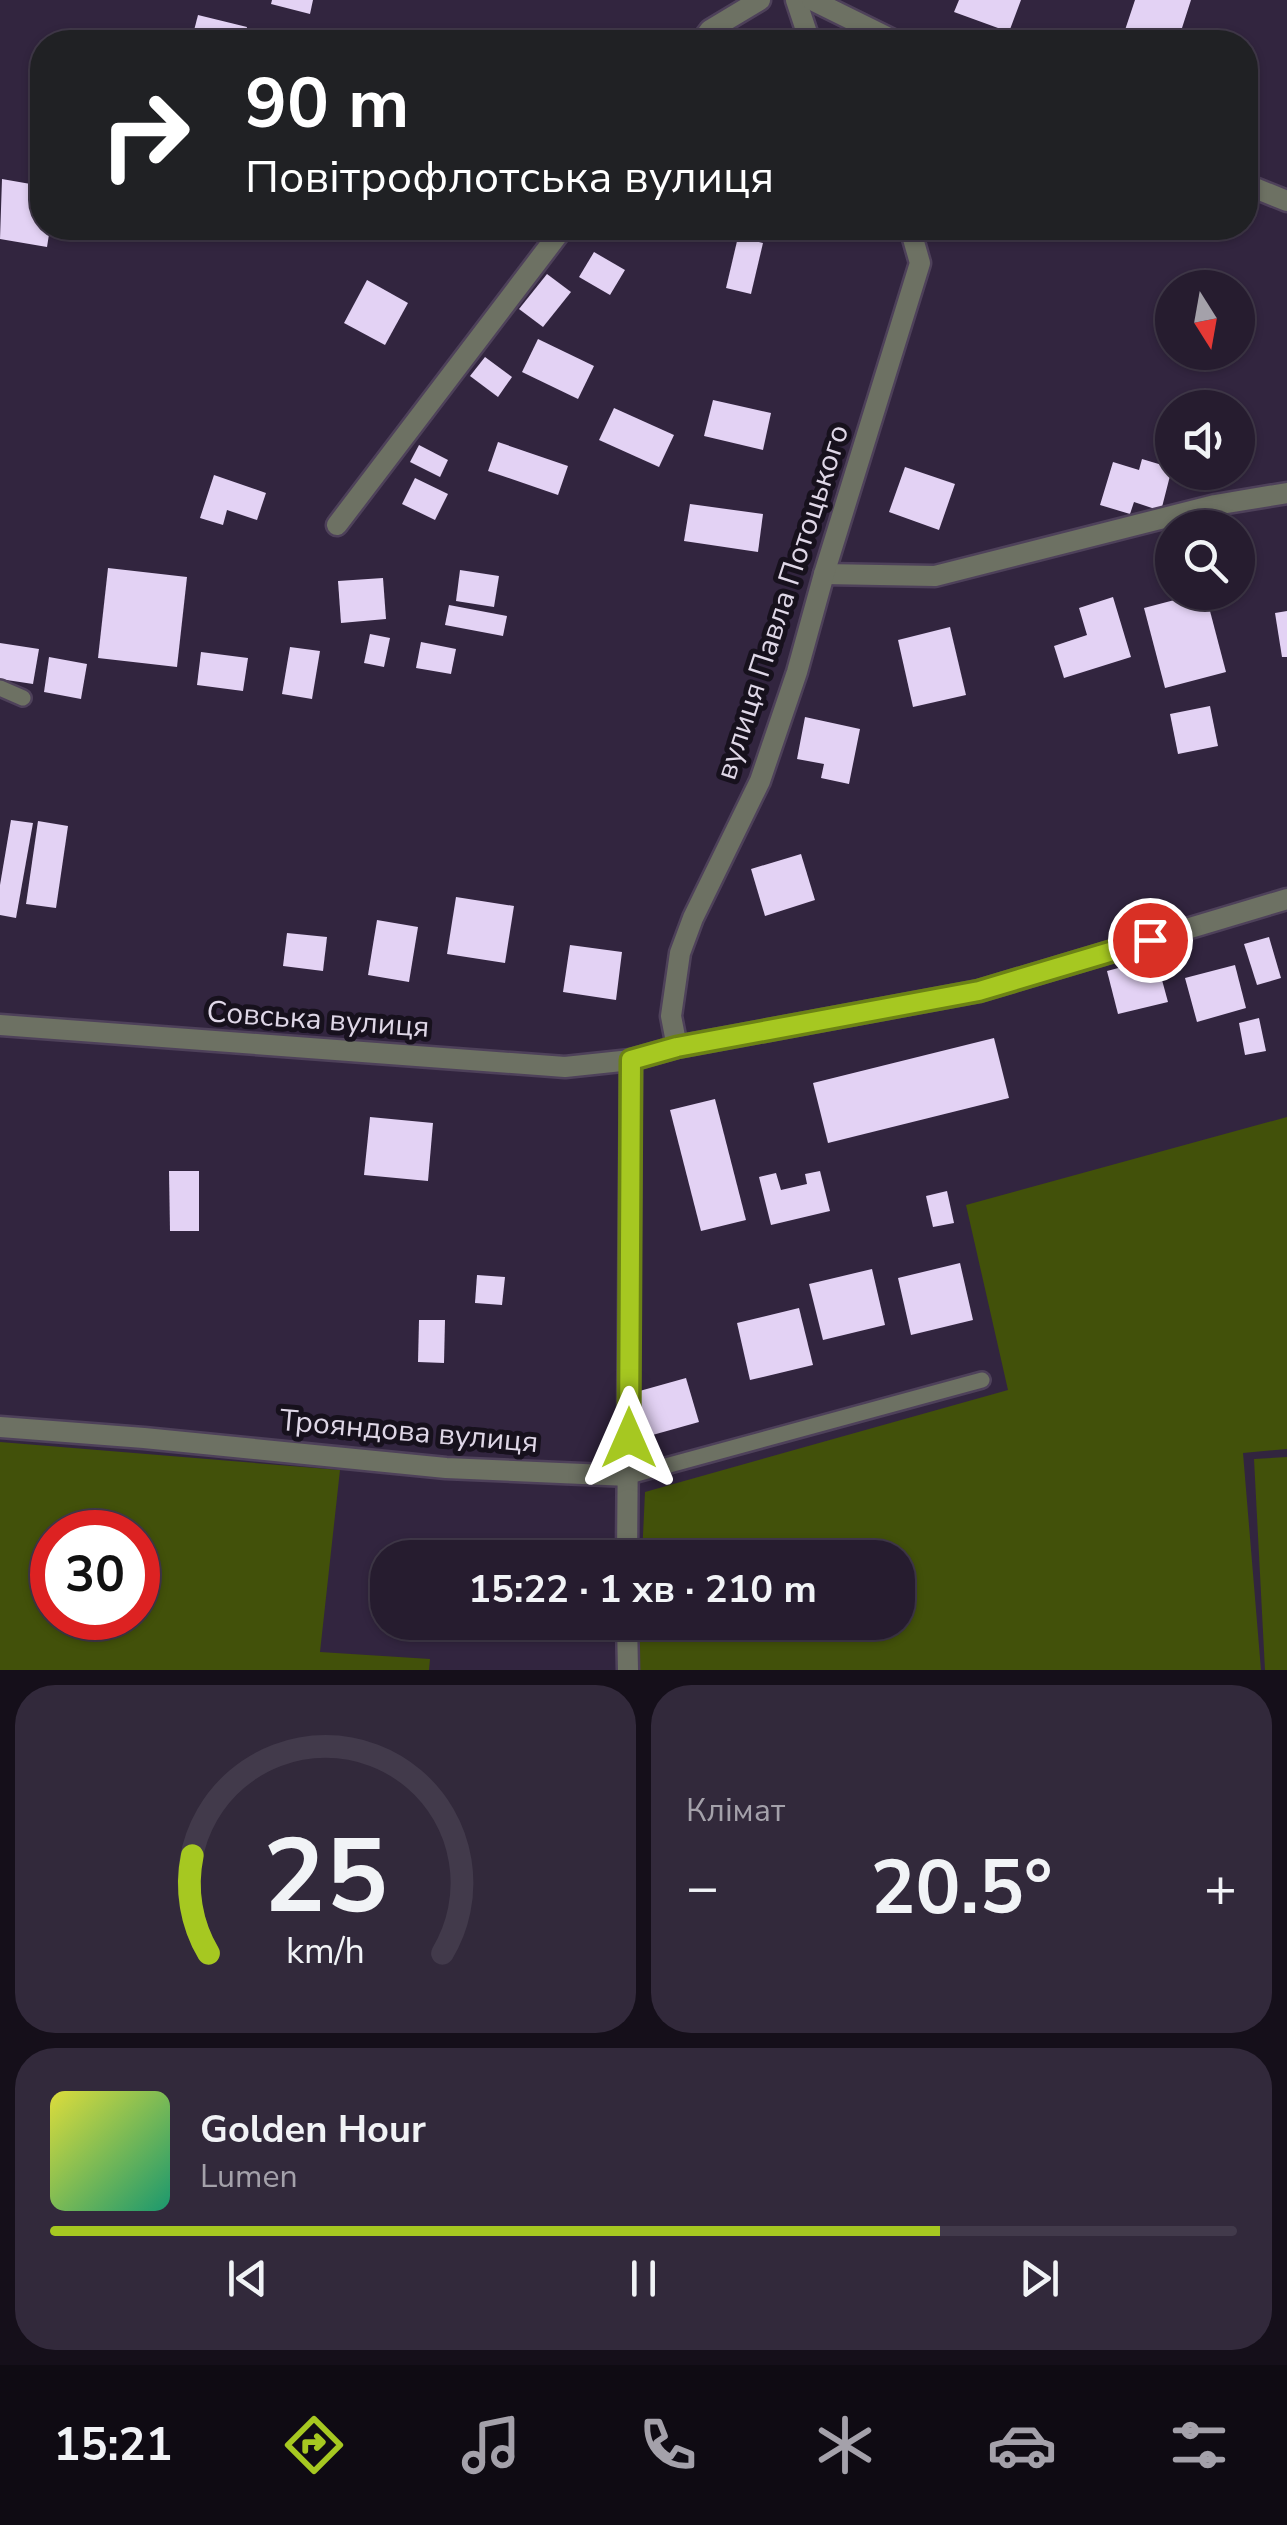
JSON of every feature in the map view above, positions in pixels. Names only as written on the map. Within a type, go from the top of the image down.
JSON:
[{"type":"street","points":[[710,30],[760,0]]},
{"type":"street","points":[[796,0],[806,30]]},
{"type":"street","points":[[812,0],[873,30]]},
{"type":"street","points":[[1258,189],[1287,201]]},
{"type":"street","points":[[337,525],[554,240]]},
{"type":"street","name":"вулиця Павла Потоцького","points":[[677,1047],[671,1016],[680,954],[693,918],[760,781],[798,672],[824,574],[920,263],[913,240]]},
{"type":"street","points":[[824,574],[935,576],[1215,505],[1287,493]]},
{"type":"street","name":"Совська вулиця","points":[[0,1025],[565,1067],[631,1060],[677,1047],[979,991],[1287,899]]},
{"type":"street","points":[[628,1540],[631,1060]]},
{"type":"street","name":"Трояндова вулиця","points":[[0,1427],[446,1468],[629,1476]]},
{"type":"street","points":[[627,1640],[628,1670]]},
{"type":"lane","points":[[0,688],[23,698]]},
{"type":"lane","name":"Трояндова вулиця","points":[[629,1476],[982,1380]]},
{"type":"green space","points":[[1287,1117],[1287,1449],[1243,1453],[1261,1670],[637,1670],[638,1640],[915,1640],[915,1540],[643,1540],[645,1492],[1008,1390],[966,1205]]},
{"type":"green space","points":[[0,1442],[340,1470],[320,1652],[430,1659],[429,1670],[0,1670]]},
{"type":"green space","points":[[1287,1457],[1287,1670],[1265,1670],[1254,1459]]},
{"type":"building","points":[[272,0],[313,0],[310,14],[271,4]]},
{"type":"building","points":[[959,0],[1021,0],[1010,30],[954,12]]},
{"type":"building","points":[[1135,0],[1191,0],[1182,28],[1188,30],[1125,30]]},
{"type":"building","points":[[198,15],[247,27],[246,30],[194,30]]},
{"type":"building","points":[[2,179],[30,184],[30,240],[48,240],[47,247],[0,239]]},
{"type":"building","points":[[737,240],[763,243],[751,294],[726,288]]},
{"type":"building","points":[[594,252],[625,270],[610,295],[579,277]]},
{"type":"building","points":[[547,274],[571,292],[543,327],[519,309]]},
{"type":"building","points":[[367,280],[408,303],[385,345],[344,323]]},
{"type":"building","points":[[538,339],[594,366],[578,399],[522,372]]},
{"type":"building","points":[[485,357],[512,377],[498,397],[470,376]]},
{"type":"building","points":[[713,400],[771,413],[763,450],[704,436]]},
{"type":"building","points":[[614,408],[674,435],[659,467],[599,440]]},
{"type":"building","points":[[498,442],[568,466],[558,495],[488,471]]},
{"type":"building","points":[[419,445],[448,460],[440,477],[410,462]]},
{"type":"building","points":[[1142,459],[1155,463],[1155,490],[1166,490],[1161,510],[1134,502],[1130,514],[1100,505],[1113,462],[1139,470]]},
{"type":"building","points":[[905,467],[955,484],[939,530],[889,512]]},
{"type":"building","points":[[214,475],[266,493],[257,520],[227,510],[223,525],[200,518]]},
{"type":"building","points":[[415,478],[448,494],[435,520],[402,504]]},
{"type":"building","points":[[690,504],[763,514],[758,552],[684,541]]},
{"type":"building","points":[[108,568],[187,577],[177,667],[98,658]]},
{"type":"building","points":[[460,570],[499,576],[494,607],[456,601]]},
{"type":"building","points":[[383,578],[386,619],[341,623],[338,581]]},
{"type":"building","points":[[1113,597],[1131,657],[1064,678],[1054,646],[1087,635],[1079,608]]},
{"type":"building","points":[[449,605],[507,616],[503,636],[445,625]]},
{"type":"building","points":[[1155,605],[1155,610],[1210,610],[1226,672],[1165,688],[1144,608]]},
{"type":"building","points":[[1287,611],[1287,657],[1282,657],[1275,613]]},
{"type":"building","points":[[950,627],[966,695],[913,707],[898,640]]},
{"type":"building","points":[[370,634],[390,638],[384,667],[364,663]]},
{"type":"building","points":[[421,642],[456,649],[451,674],[416,668]]},
{"type":"building","points":[[0,643],[39,649],[33,684],[0,679]]},
{"type":"building","points":[[290,647],[320,651],[312,699],[282,694]]},
{"type":"building","points":[[201,652],[248,658],[243,691],[197,685]]},
{"type":"building","points":[[49,657],[87,664],[81,699],[44,692]]},
{"type":"building","points":[[1210,706],[1218,746],[1178,754],[1170,714]]},
{"type":"building","points":[[805,717],[860,729],[849,784],[821,778],[824,764],[797,759]]},
{"type":"building","points":[[11,820],[33,823],[16,918],[0,915],[0,885]]},
{"type":"building","points":[[38,821],[68,826],[56,908],[26,904]]},
{"type":"building","points":[[801,854],[815,900],[765,916],[751,869]]},
{"type":"building","points":[[456,897],[514,906],[505,963],[447,954]]},
{"type":"building","points":[[377,920],[418,927],[409,982],[368,975]]},
{"type":"building","points":[[287,933],[327,937],[323,971],[283,966]]},
{"type":"building","points":[[1269,937],[1281,978],[1257,985],[1244,944]]},
{"type":"building","points":[[570,945],[622,952],[616,1000],[563,992]]},
{"type":"building","points":[[1156,958],[1168,1002],[1118,1014],[1107,971]]},
{"type":"building","points":[[1235,965],[1246,1008],[1197,1022],[1185,978]]},
{"type":"building","points":[[1259,1018],[1266,1051],[1245,1055],[1239,1023]]},
{"type":"building","points":[[994,1038],[1009,1098],[828,1143],[813,1083]]},
{"type":"building","points":[[715,1099],[746,1220],[701,1231],[670,1110]]},
{"type":"building","points":[[370,1117],[433,1123],[428,1181],[364,1175]]},
{"type":"building","points":[[169,1171],[199,1171],[199,1231],[170,1231]]},
{"type":"building","points":[[820,1171],[830,1211],[771,1225],[759,1177],[776,1173],[781,1190],[807,1184],[805,1174]]},
{"type":"building","points":[[947,1191],[954,1223],[933,1227],[926,1196]]},
{"type":"building","points":[[960,1263],[973,1320],[911,1335],[898,1278]]},
{"type":"building","points":[[872,1269],[885,1325],[823,1340],[809,1284]]},
{"type":"building","points":[[477,1275],[505,1277],[502,1305],[475,1303]]},
{"type":"building","points":[[799,1308],[813,1365],[750,1380],[737,1323]]},
{"type":"building","points":[[419,1320],[445,1320],[444,1363],[418,1362]]},
{"type":"building","points":[[686,1378],[699,1422],[649,1436],[636,1392]]},
{"type":"route","points":[[629,1438],[631,1060],[677,1047],[979,991],[1150,940]]}]
